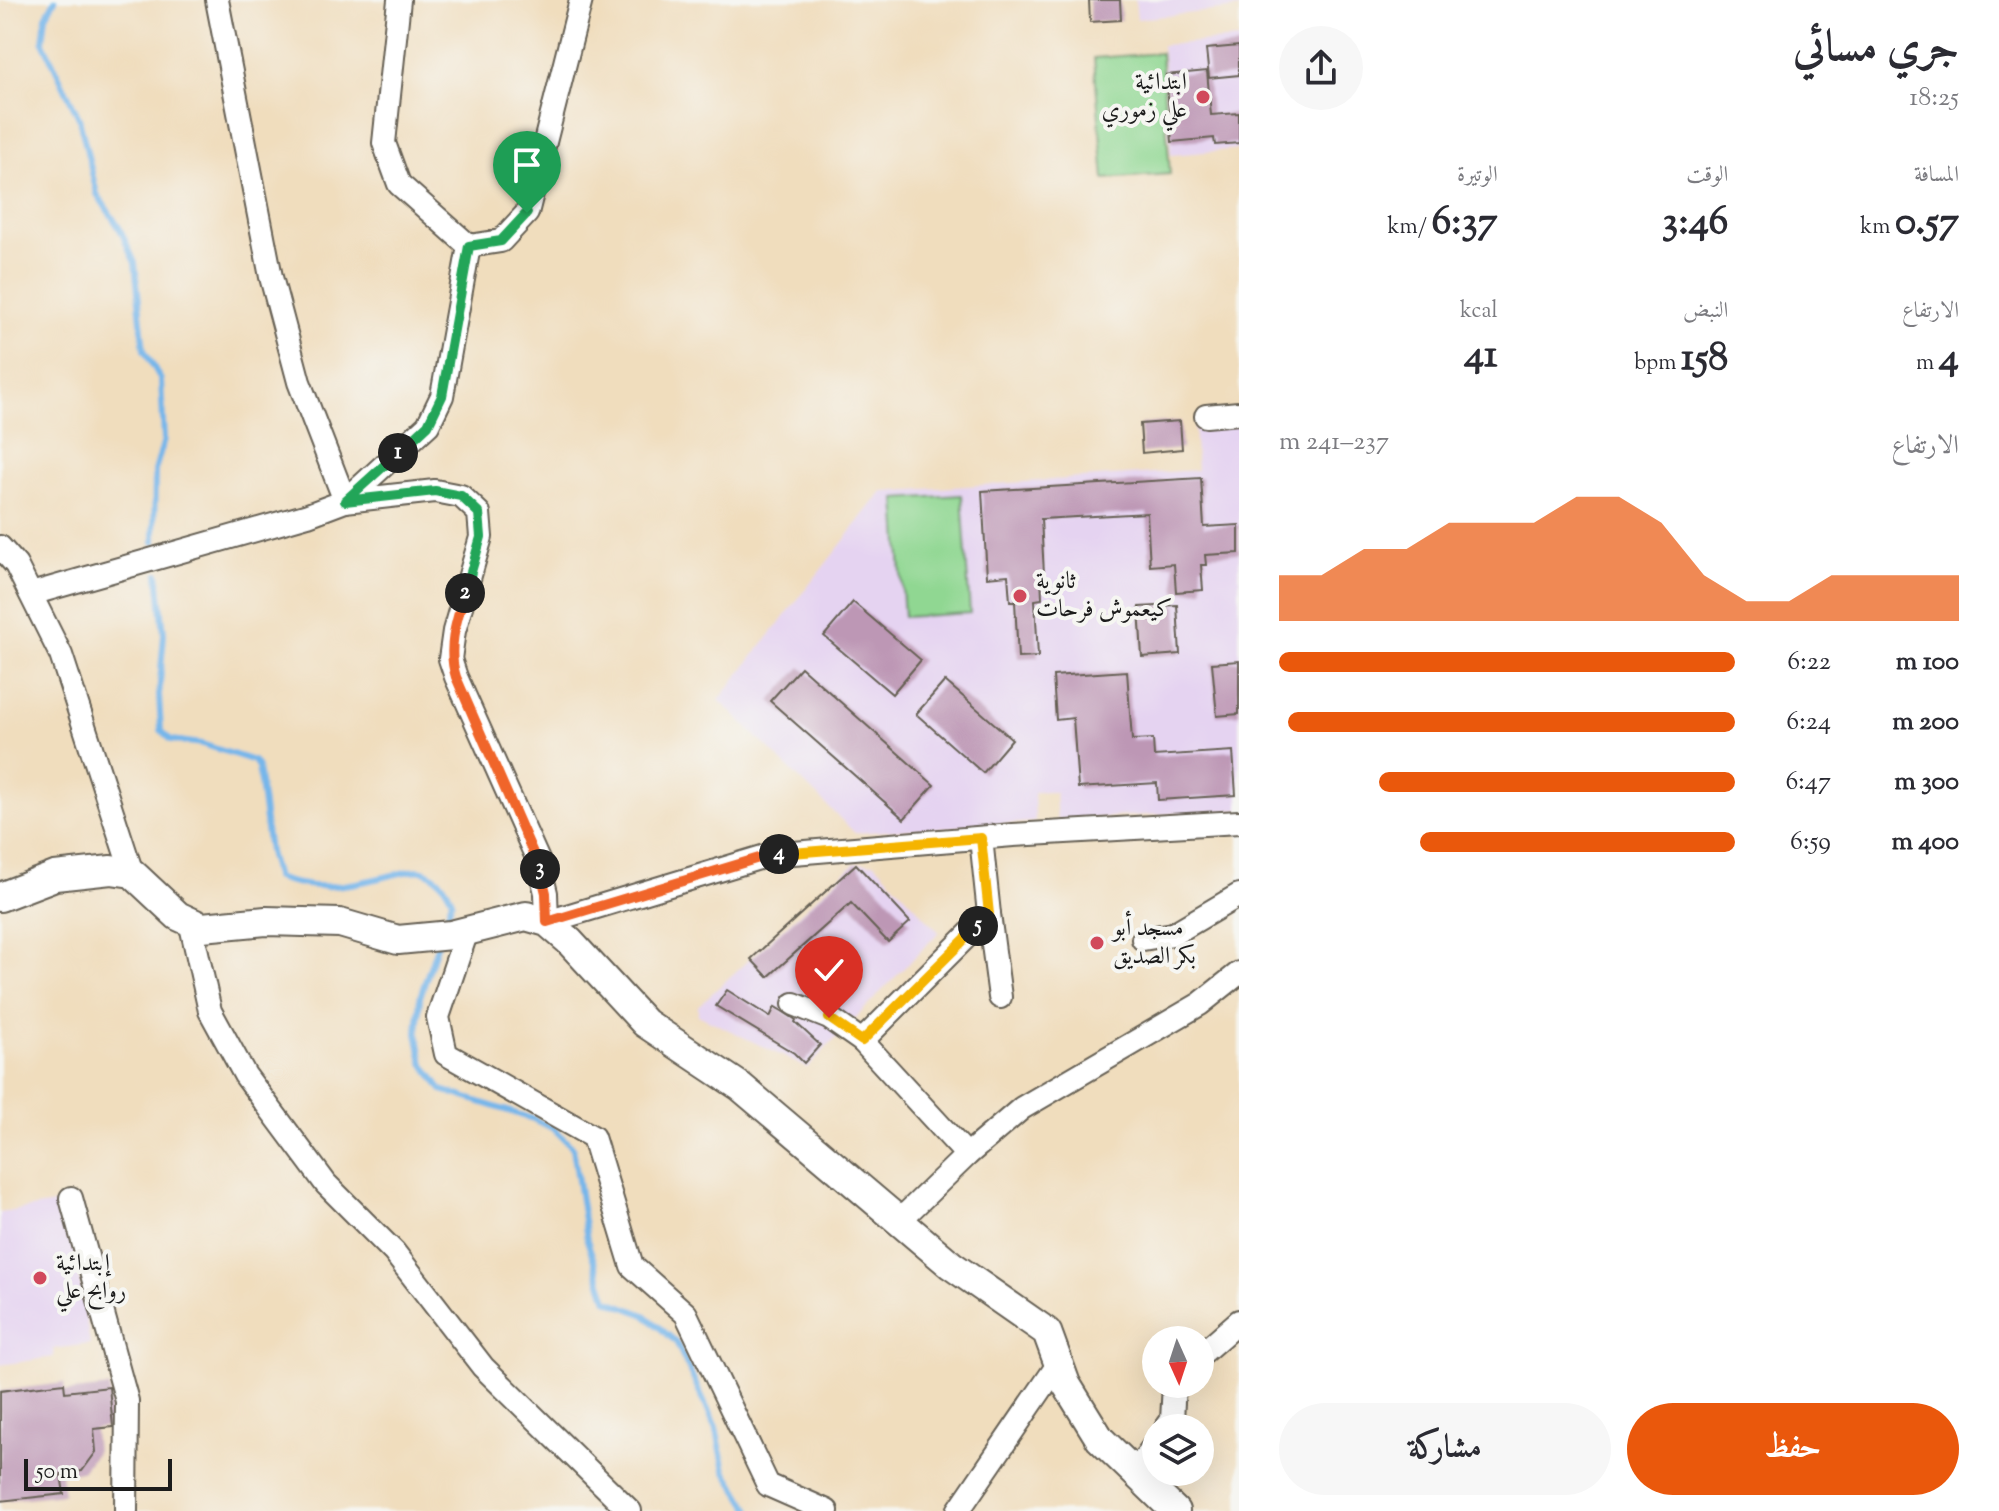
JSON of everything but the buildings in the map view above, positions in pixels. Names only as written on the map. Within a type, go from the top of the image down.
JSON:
[{"type":"main road","points":[[0,897],[55,876],[111,870],[132,873],[178,916],[202,927],[266,921],[340,923],[398,940],[449,934],[526,916],[547,922],[569,941],[645,1023],[741,1087],[951,1265],[1047,1332],[1066,1384],[1100,1439],[1175,1511]]},
{"type":"street","points":[[217,0],[271,277],[299,382],[345,501]]},
{"type":"street","points":[[399,0],[384,143],[399,184],[469,246]]},
{"type":"street","points":[[469,246],[501,241],[527,213],[581,0]]},
{"type":"street","points":[[345,501],[428,425],[442,396],[469,246]]},
{"type":"street","points":[[1206,416],[1239,413]]},
{"type":"street","points":[[31,594],[308,515],[345,501],[435,491],[461,496],[479,513],[481,537],[454,631],[450,659],[538,860],[546,893],[547,922],[769,855],[1239,822]]},
{"type":"street","points":[[0,547],[16,565],[61,655],[132,873]]},
{"type":"street","points":[[981,838],[1000,997]]},
{"type":"street","points":[[1143,939],[1173,934],[1239,895]]},
{"type":"street","points":[[862,1041],[989,914]]},
{"type":"street","points":[[190,921],[210,1011],[245,1075],[317,1172],[394,1252],[483,1367],[630,1511]]},
{"type":"street","points":[[449,934],[438,1017],[446,1054],[593,1137],[632,1266],[686,1314],[768,1485],[827,1511]]},
{"type":"street","points":[[899,1221],[967,1155],[1022,1108],[1200,1004],[1239,973]]},
{"type":"street","points":[[794,1004],[829,1018],[862,1041],[967,1155]]},
{"type":"street","points":[[71,1198],[127,1401],[126,1511]]},
{"type":"street","points":[[1214,1343],[1239,1321]]},
{"type":"street","points":[[958,1511],[1059,1363]]},
{"type":"street","points":[[1134,1473],[1142,1462]]},
{"type":"shaded area","points":[[1135,0],[1239,0],[1239,8],[1137,19]]},
{"type":"shaded area","name":"ابتدائية علي زموري","points":[[1239,39],[1239,149],[1171,155],[1162,45]]},
{"type":"shaded area","name":"ثانوية كيعموش فرحات","points":[[1239,423],[1239,810],[1057,820],[1055,792],[1034,792],[1035,822],[855,833],[719,700],[882,492],[1197,470],[1194,426]]},
{"type":"shaded area","points":[[855,863],[875,863],[939,932],[807,1068],[698,1015],[698,1006]]},
{"type":"shaded area","name":"إبتدائية روابح علي","points":[[67,1202],[90,1344],[53,1349],[54,1357],[0,1365],[0,1213]]},
{"type":"green space","points":[[1161,53],[1170,174],[1104,179],[1094,58]]},
{"type":"green space","points":[[962,495],[970,613],[904,617],[896,499]]},
{"type":"waterway","points":[[55,0],[46,16],[43,42],[79,118],[97,194],[120,229],[135,263],[144,350],[161,380],[164,440],[155,471],[154,542]]},
{"type":"waterway","points":[[158,574],[164,634],[159,695],[161,730],[171,740],[202,744],[254,761],[258,767],[269,852],[276,878],[303,885],[328,886],[423,871],[442,882],[452,900],[443,929]]},
{"type":"waterway","points":[[438,943],[420,997],[417,1033],[423,1063],[442,1090],[533,1119],[554,1129],[573,1148],[587,1240],[607,1300],[645,1315],[676,1342],[716,1427],[725,1470],[751,1511]]},
{"type":"place","name":"ابتدائية علي زموري","points":[[1203,97]]},
{"type":"place","name":"ثانوية كيعموش فرحات","points":[[1020,596]]},
{"type":"place","name":"مسجد أبو بكر الصديق","points":[[1097,943]]},
{"type":"place","name":"إبتدائية روابح علي","points":[[40,1278]]},
{"type":"route","points":[[527,213],[501,241],[469,246],[442,396],[428,425],[345,501],[435,491],[461,496],[479,513],[481,537],[454,631],[450,659],[538,860],[546,893],[547,922],[769,855],[981,838],[989,914],[862,1041],[829,1018]]}]
